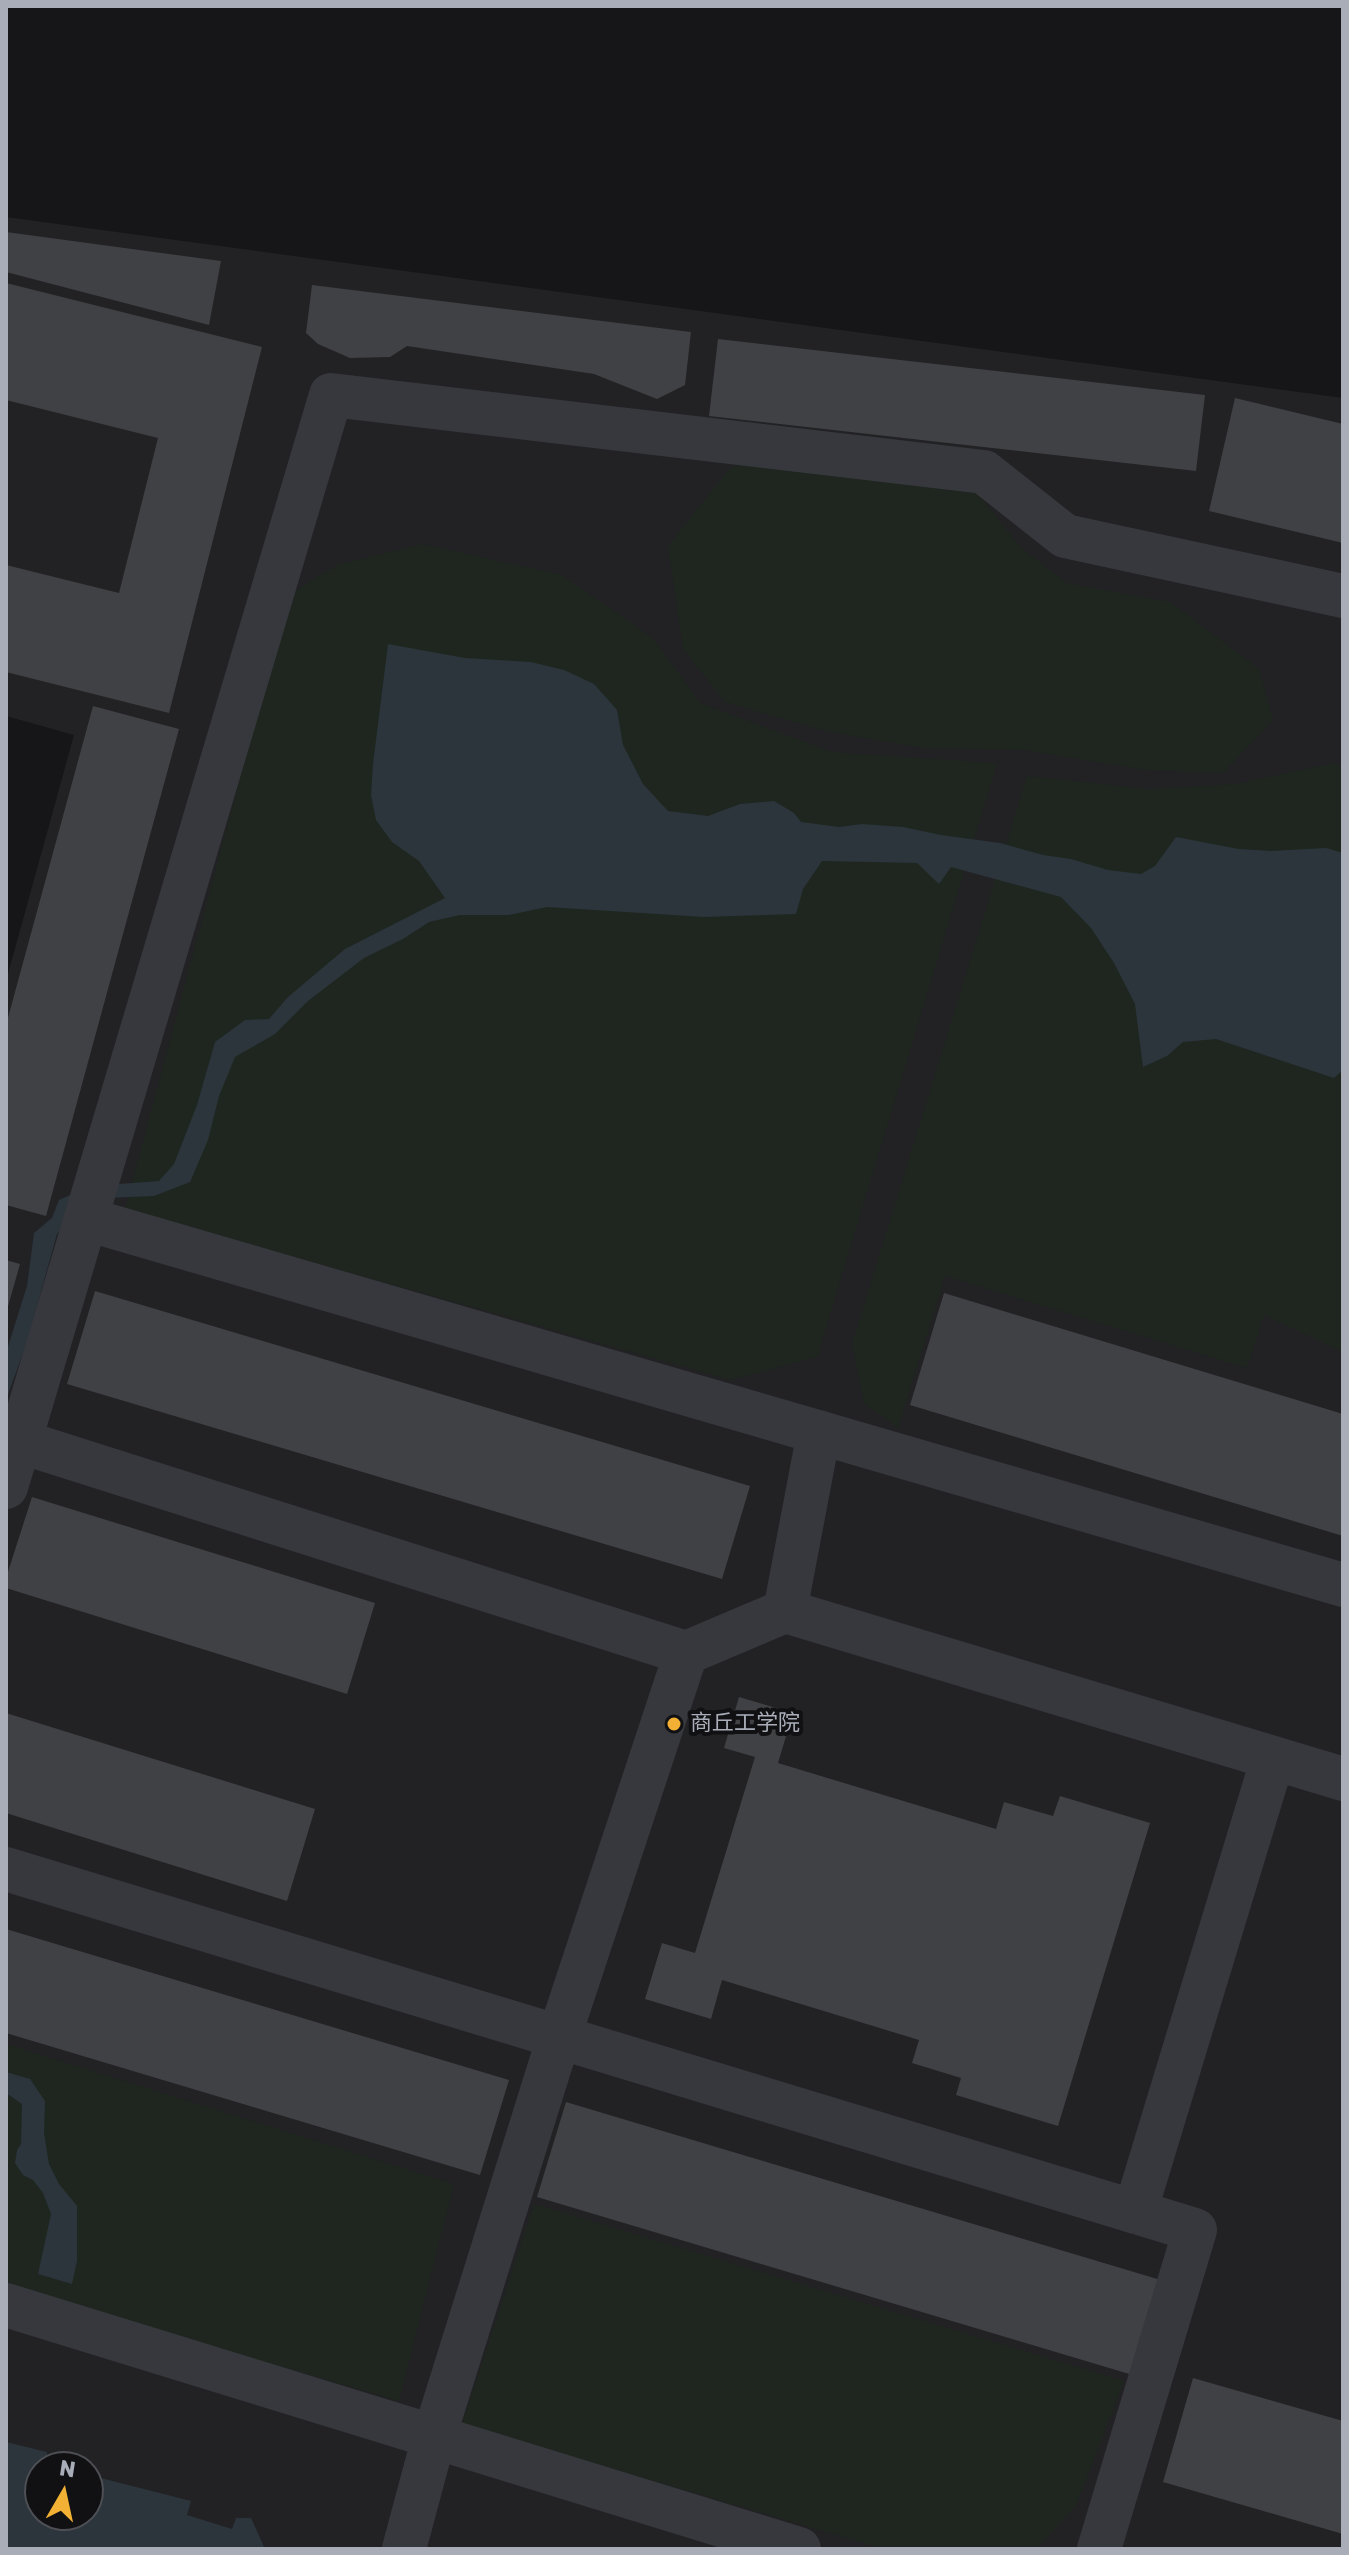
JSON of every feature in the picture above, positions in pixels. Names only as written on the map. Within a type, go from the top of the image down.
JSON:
[{"type":"lane","points":[[6,1487],[13,1440],[86,1219],[331,395],[984,472],[1065,536],[1343,596]]},
{"type":"lane","points":[[86,1219],[1343,1585]]},
{"type":"lane","points":[[785,1611],[819,1432]]},
{"type":"lane","points":[[13,1440],[686,1653],[785,1611],[1343,1779]]},
{"type":"lane","points":[[404,2549],[434,2437],[559,2037],[686,1653]]},
{"type":"lane","points":[[1135,2212],[1273,1758]]},
{"type":"lane","points":[[6,1869],[1195,2230],[1099,2549]]},
{"type":"lane","points":[[6,2305],[799,2549]]},
{"type":"shaded area","name":"商丘工学院","points":[[6,217],[1343,398],[1343,2549],[6,2549],[6,981],[74,735],[6,716]]},
{"type":"shaded area","points":[[757,460],[974,488],[1018,545],[1066,583],[1170,602],[1259,669],[1273,720],[1223,773],[1147,770],[1023,750],[923,748],[825,731],[725,702],[683,649],[668,546],[730,468]]},
{"type":"shaded area","points":[[423,544],[562,575],[654,639],[700,703],[832,752],[997,763],[817,1357],[731,1380],[125,1209],[289,595],[337,565]]},
{"type":"shaded area","points":[[388,644],[465,658],[531,662],[564,670],[594,684],[617,710],[623,745],[643,784],[668,811],[708,816],[740,804],[774,801],[794,813],[801,822],[839,827],[862,824],[903,827],[1000,843],[1108,870],[1141,874],[1155,866],[1176,837],[1239,849],[1326,848],[1343,853],[1343,1070],[1334,1078],[1216,1039],[1183,1042],[1167,1056],[1143,1067],[1135,1004],[1091,928],[1061,897],[951,867],[939,884],[917,863],[822,861],[803,889],[796,914],[704,917],[547,907],[509,915],[460,915],[429,922],[364,958],[308,1001],[275,1034],[235,1057],[219,1096],[208,1140],[190,1182],[154,1196],[106,1198],[72,1214],[57,1234],[26,1345],[6,1400],[6,1353],[27,1286],[34,1233],[52,1218],[59,1200],[81,1190],[159,1181],[174,1164],[197,1105],[215,1042],[245,1020],[269,1019],[288,997],[345,949],[445,898],[419,861],[392,842],[376,820],[371,795],[373,764]]},
{"type":"shaded area","points":[[1334,763],[1343,767],[1343,1352],[1264,1315],[1247,1368],[945,1276],[898,1428],[864,1403],[852,1344],[1027,776],[1149,789],[1235,784]]},
{"type":"shaded area","points":[[6,2044],[454,2184],[399,2401],[6,2286]]},
{"type":"shaded area","points":[[6,2072],[30,2079],[45,2101],[44,2133],[49,2164],[59,2184],[77,2206],[77,2261],[72,2284],[38,2274],[51,2214],[43,2193],[15,2163],[21,2144],[22,2104],[6,2093]]},
{"type":"shaded area","points":[[534,2204],[1124,2381],[1076,2506],[1036,2549],[884,2549],[462,2424]]},
{"type":"shaded area","points":[[6,2442],[43,2451],[24,2451],[24,2531],[104,2531],[104,2479],[191,2501],[187,2515],[232,2529],[236,2518],[251,2518],[265,2549],[6,2549]]},
{"type":"building","points":[[6,232],[221,261],[209,325],[6,272]]},
{"type":"building","points":[[6,283],[262,347],[169,713],[6,672],[6,565],[119,593],[158,438],[6,400]]},
{"type":"building","points":[[312,285],[691,332],[685,385],[657,399],[594,374],[407,346],[390,357],[350,358],[318,344],[306,333]]},
{"type":"building","points":[[718,339],[1205,395],[1196,471],[709,416]]},
{"type":"building","points":[[1235,398],[1343,424],[1343,543],[1209,511]]},
{"type":"building","points":[[93,706],[179,729],[46,1216],[6,1205],[6,1025]]},
{"type":"building","points":[[6,1260],[20,1264],[7,1310],[6,1310]]},
{"type":"building","points":[[95,1291],[750,1486],[722,1579],[67,1384]]},
{"type":"building","points":[[944,1293],[1343,1414],[1343,1536],[910,1405]]},
{"type":"building","points":[[32,1497],[375,1603],[347,1694],[6,1588],[6,1578]]},
{"type":"building","points":[[739,1697],[793,1713],[778,1763],[996,1829],[1004,1802],[1053,1816],[1060,1796],[1150,1823],[1058,2126],[956,2095],[961,2078],[912,2063],[919,2040],[722,1980],[711,2019],[645,1999],[662,1943],[695,1953],[755,1757],[724,1748]]},
{"type":"building","points":[[6,1713],[315,1809],[287,1901],[6,1813]]},
{"type":"building","points":[[6,1929],[509,2080],[480,2175],[6,2033]]},
{"type":"building","points":[[566,2102],[1164,2281],[1136,2376],[537,2197]]},
{"type":"building","points":[[1193,2378],[1343,2421],[1343,2534],[1163,2482]]},
{"type":"place","name":"商丘工学院","points":[[674,1724]]}]
